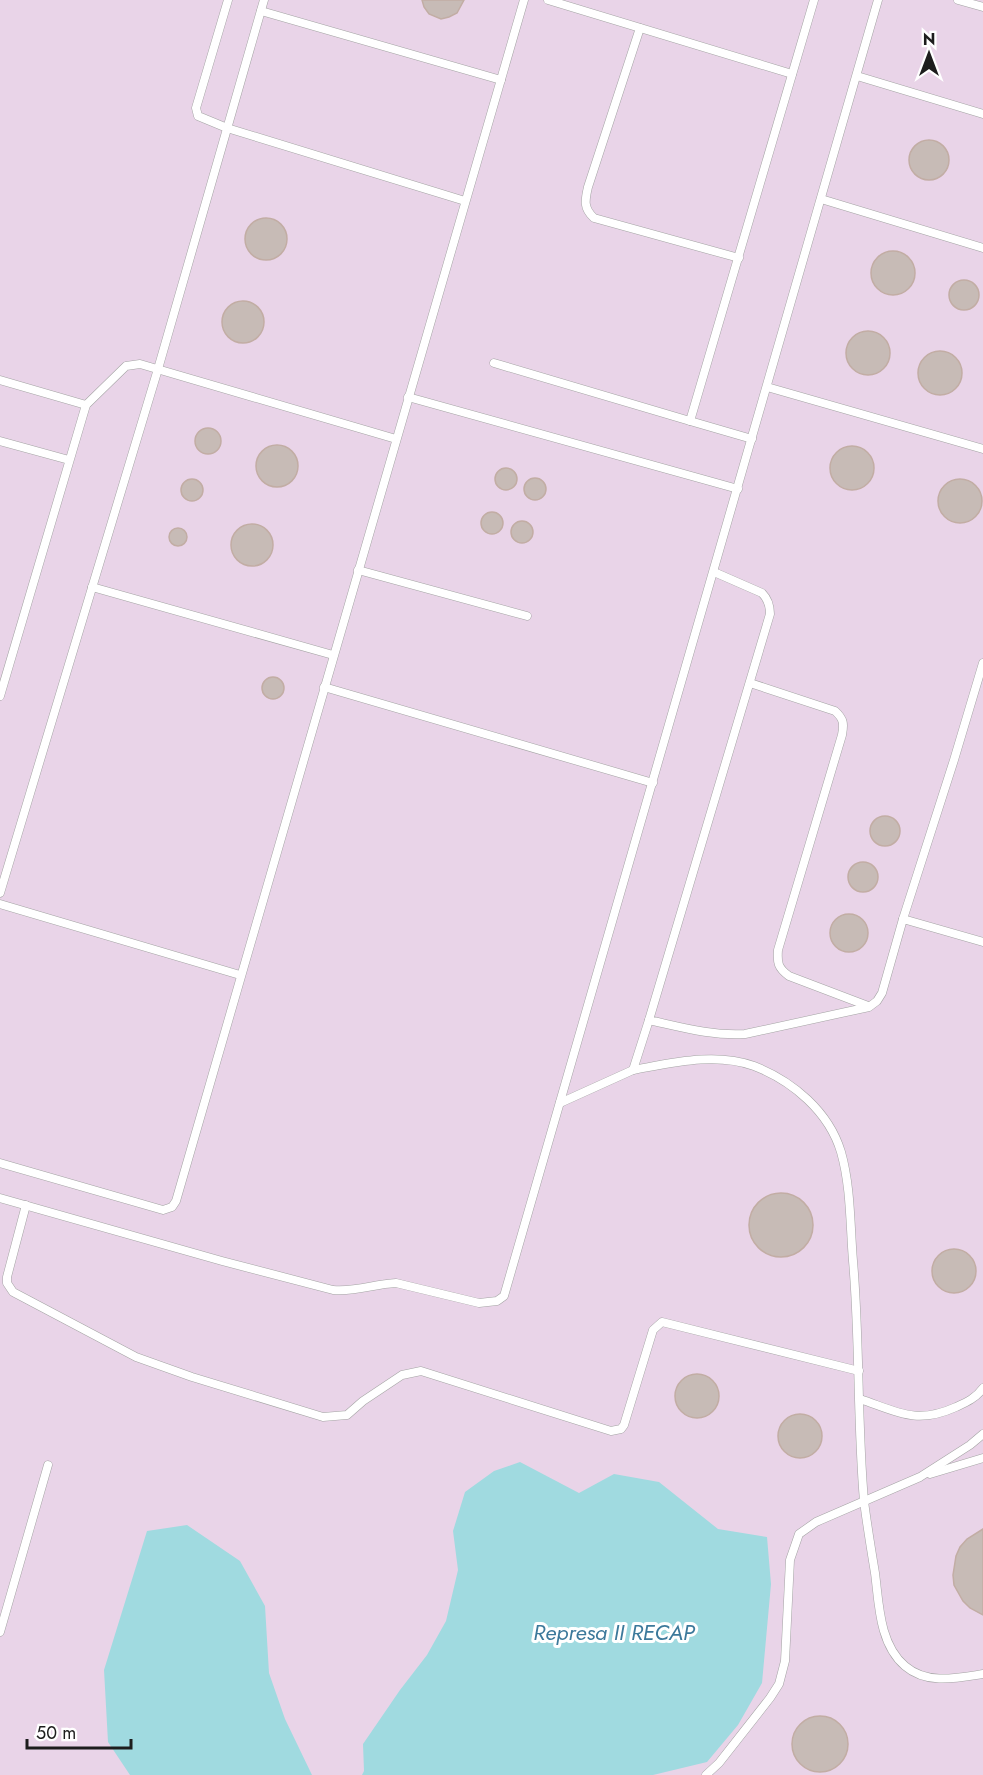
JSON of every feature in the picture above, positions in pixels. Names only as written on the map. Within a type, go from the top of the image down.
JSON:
[{"type":"lane","points":[[228,0],[195,108],[198,116],[227,128],[465,201]]},
{"type":"lane","points":[[0,894],[158,369],[264,0]]},
{"type":"lane","points":[[0,1163],[163,1210],[172,1207],[524,0]]},
{"type":"lane","points":[[548,0],[792,74]]},
{"type":"lane","points":[[690,420],[814,0]]},
{"type":"lane","points":[[0,1198],[333,1290],[351,1292],[396,1283],[479,1303],[497,1301],[504,1296],[878,0]]},
{"type":"lane","points":[[958,0],[983,7]]},
{"type":"lane","points":[[261,11],[501,80]]},
{"type":"lane","points":[[640,28],[588,187],[585,206],[588,213],[594,218],[739,258]]},
{"type":"lane","points":[[856,76],[983,114]]},
{"type":"lane","points":[[821,199],[983,248]]},
{"type":"lane","points":[[494,363],[752,439]]},
{"type":"lane","points":[[0,696],[86,405],[126,366],[140,364],[396,439]]},
{"type":"lane","points":[[0,380],[86,405]]},
{"type":"lane","points":[[767,387],[983,449]]},
{"type":"lane","points":[[408,397],[738,489]]},
{"type":"lane","points":[[0,441],[69,460]]},
{"type":"lane","points":[[358,570],[526,616]]},
{"type":"lane","points":[[633,1070],[650,1020],[770,614],[770,605],[762,593],[714,572]]},
{"type":"lane","points":[[92,587],[333,655]]},
{"type":"lane","points":[[650,1020],[707,1032],[728,1035],[745,1034],[869,1007],[878,1001],[983,663]]},
{"type":"lane","points":[[750,683],[835,711],[842,717],[844,726],[842,735],[777,950],[777,963],[779,969],[789,976],[869,1007]]},
{"type":"lane","points":[[324,687],[653,783]]},
{"type":"lane","points":[[0,904],[240,975]]},
{"type":"lane","points":[[903,920],[983,942]]},
{"type":"lane","points":[[560,1103],[633,1070],[690,1060],[721,1060],[752,1065],[778,1077],[803,1094],[825,1119],[841,1152],[847,1188],[856,1290],[864,1501],[882,1624],[889,1644],[904,1665],[917,1674],[932,1678],[983,1674]]},
{"type":"lane","points":[[26,1205],[7,1277],[7,1283],[13,1292],[135,1357],[323,1417],[347,1414],[402,1375],[421,1371],[616,1431],[624,1425],[653,1330],[662,1322],[859,1371]]},
{"type":"lane","points":[[860,1399],[910,1416],[921,1417],[943,1413],[969,1401],[983,1389]]},
{"type":"lane","points":[[920,1477],[983,1434]]},
{"type":"lane","points":[[706,1775],[719,1763],[779,1684],[785,1661],[790,1560],[799,1534],[816,1522],[920,1477],[983,1458]]},
{"type":"lane","points":[[0,1632],[48,1465]]},
{"type":"shaded area","points":[[0,0],[983,0],[983,1775],[0,1775]]},
{"type":"water","name":"Represa II RECAP","points":[[520,1462],[579,1493],[614,1474],[659,1482],[718,1529],[767,1537],[771,1584],[762,1683],[738,1725],[707,1762],[653,1775],[362,1775],[364,1771],[363,1744],[427,1655],[446,1621],[458,1570],[453,1531],[465,1492],[494,1471]]},
{"type":"water","points":[[187,1525],[240,1561],[265,1606],[269,1673],[285,1719],[312,1775],[130,1775],[108,1742],[104,1670],[147,1531]]},
{"type":"building","points":[[422,0],[464,0],[457,13],[441,19],[429,14]]},
{"type":"building","points":[[929,140],[937,141],[943,146],[948,152],[948,168],[943,174],[937,179],[929,180],[921,179],[915,174],[910,168],[909,160],[910,152],[915,146],[921,141]]},
{"type":"building","points":[[266,218],[281,224],[287,239],[281,254],[266,260],[251,254],[245,239],[251,224]]},
{"type":"building","points":[[893,251],[908,258],[915,273],[908,288],[893,295],[878,288],[871,273],[878,258]]},
{"type":"building","points":[[964,280],[975,284],[979,295],[975,306],[964,310],[953,306],[949,295],[953,284]]},
{"type":"building","points":[[243,301],[258,307],[264,322],[258,337],[243,343],[228,337],[222,322],[228,307]]},
{"type":"building","points":[[868,331],[883,338],[890,353],[883,368],[868,375],[853,368],[846,353],[853,338]]},
{"type":"building","points":[[940,351],[955,358],[962,373],[955,388],[940,395],[925,388],[918,373],[925,358]]},
{"type":"building","points":[[208,428],[217,432],[221,441],[217,450],[208,454],[199,450],[195,441],[199,432]]},
{"type":"building","points":[[277,445],[292,451],[298,466],[292,481],[277,487],[262,481],[256,466],[262,451]]},
{"type":"building","points":[[852,446],[867,453],[874,468],[867,483],[852,490],[837,483],[830,468],[837,453]]},
{"type":"building","points":[[506,468],[514,471],[517,479],[514,487],[506,490],[498,487],[495,479],[498,471]]},
{"type":"building","points":[[535,478],[543,481],[546,489],[543,497],[535,500],[527,497],[524,489],[527,481]]},
{"type":"building","points":[[192,479],[200,482],[203,490],[200,498],[192,501],[184,498],[181,490],[184,482]]},
{"type":"building","points":[[960,479],[975,486],[982,501],[975,516],[960,523],[945,516],[938,501],[945,486]]},
{"type":"building","points":[[492,512],[500,515],[503,523],[500,531],[492,534],[484,531],[481,523],[484,515]]},
{"type":"building","points":[[522,521],[530,524],[533,532],[530,540],[522,543],[514,540],[511,532],[514,524]]},
{"type":"building","points":[[252,524],[267,530],[273,545],[267,560],[252,566],[237,560],[231,545],[237,530]]},
{"type":"building","points":[[178,528],[184,531],[187,537],[184,543],[178,546],[172,543],[169,537],[172,531]]},
{"type":"building","points":[[273,677],[281,680],[284,688],[281,696],[273,699],[265,696],[262,688],[265,680]]},
{"type":"building","points":[[885,816],[896,820],[900,831],[896,842],[885,846],[874,842],[870,831],[874,820]]},
{"type":"building","points":[[863,862],[874,866],[878,877],[874,888],[863,892],[852,888],[848,877],[852,866]]},
{"type":"building","points":[[849,914],[856,915],[862,920],[867,926],[867,940],[862,946],[856,951],[849,952],[842,951],[836,946],[831,940],[830,933],[831,926],[836,920],[842,915]]},
{"type":"building","points":[[781,1193],[799,1199],[807,1207],[813,1225],[807,1243],[799,1251],[781,1257],[763,1251],[755,1243],[749,1225],[755,1207],[763,1199]]},
{"type":"building","points":[[954,1249],[969,1256],[976,1271],[969,1286],[954,1293],[939,1286],[932,1271],[939,1256]]},
{"type":"building","points":[[697,1374],[712,1381],[719,1396],[712,1411],[697,1418],[682,1411],[675,1396],[682,1381]]},
{"type":"building","points":[[800,1414],[815,1421],[822,1436],[815,1451],[800,1458],[785,1451],[778,1436],[785,1421]]},
{"type":"building","points":[[983,1529],[983,1615],[963,1601],[954,1585],[953,1575],[960,1547],[967,1539]]},
{"type":"building","points":[[820,1716],[840,1724],[848,1744],[840,1764],[820,1772],[800,1764],[792,1744],[800,1724]]}]
